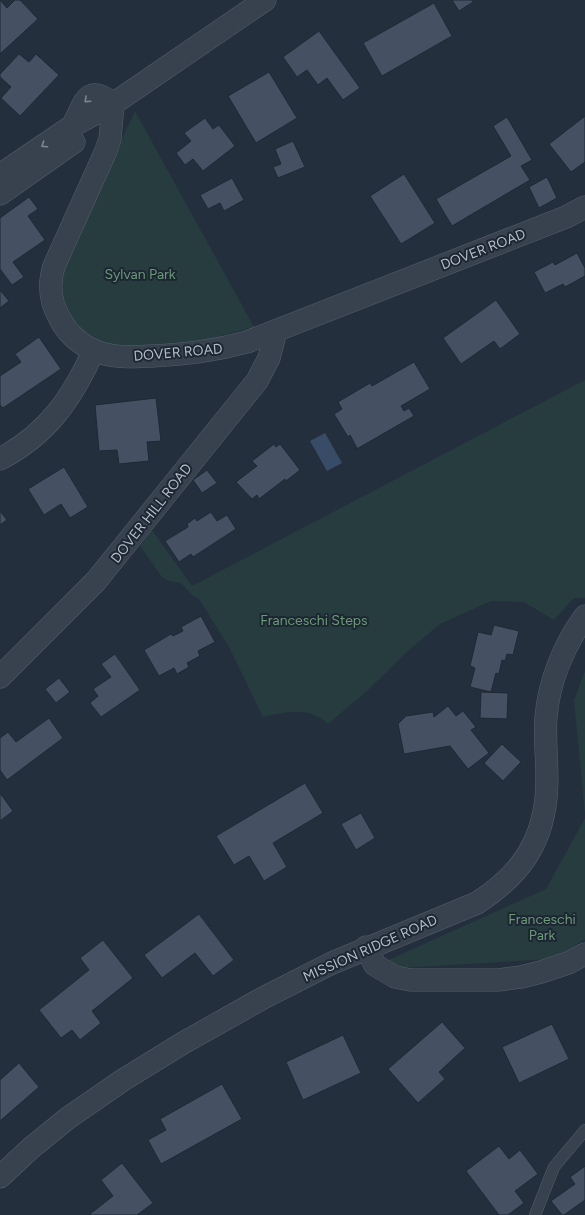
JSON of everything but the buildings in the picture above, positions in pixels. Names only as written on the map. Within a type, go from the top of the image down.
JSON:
[{"type":"street","points":[[0,175],[72,126],[113,104],[265,0]]},
{"type":"street","points":[[0,194],[88,132],[113,104]]},
{"type":"street","name":"DOVER ROAD","points":[[113,104],[110,139],[54,266],[50,285],[53,305],[62,323],[76,339],[102,354],[129,357],[200,353],[231,346],[276,331],[566,217],[585,207]]},
{"type":"street","name":"DOVER HILL ROAD","points":[[0,677],[91,586],[126,546],[257,381],[269,358],[276,331]]},
{"type":"street","points":[[0,459],[30,440],[51,420],[71,396],[94,350]]},
{"type":"street","name":"MISSION RIDGE ROAD","points":[[0,1177],[31,1148],[68,1118],[123,1080],[265,997],[366,947],[477,903],[504,884],[518,870],[532,848],[542,824],[546,798],[546,716],[552,684],[563,653],[585,616]]},
{"type":"street","points":[[366,947],[375,965],[395,977],[411,980],[498,980],[521,977],[548,970],[585,954]]},
{"type":"lane","points":[[535,1215],[554,1167],[585,1130]]},
{"type":"green space","name":"Sylvan Park","points":[[135,111],[254,327],[191,344],[120,348],[90,339],[66,319],[58,274]]},
{"type":"green space","name":"Franceschi Steps","points":[[585,380],[585,598],[574,598],[554,620],[524,602],[491,601],[440,624],[410,649],[367,691],[328,724],[321,718],[297,712],[280,713],[263,717],[229,647],[199,599],[193,596],[181,583],[169,581],[162,577],[140,546],[152,530],[192,586]]},
{"type":"green space","points":[[585,671],[585,814],[574,700]]},
{"type":"green space","name":"Franceschi Park","points":[[585,818],[585,939],[552,959],[366,970],[546,889]]},
{"type":"water","points":[[325,433],[342,463],[327,471],[310,441]]}]
